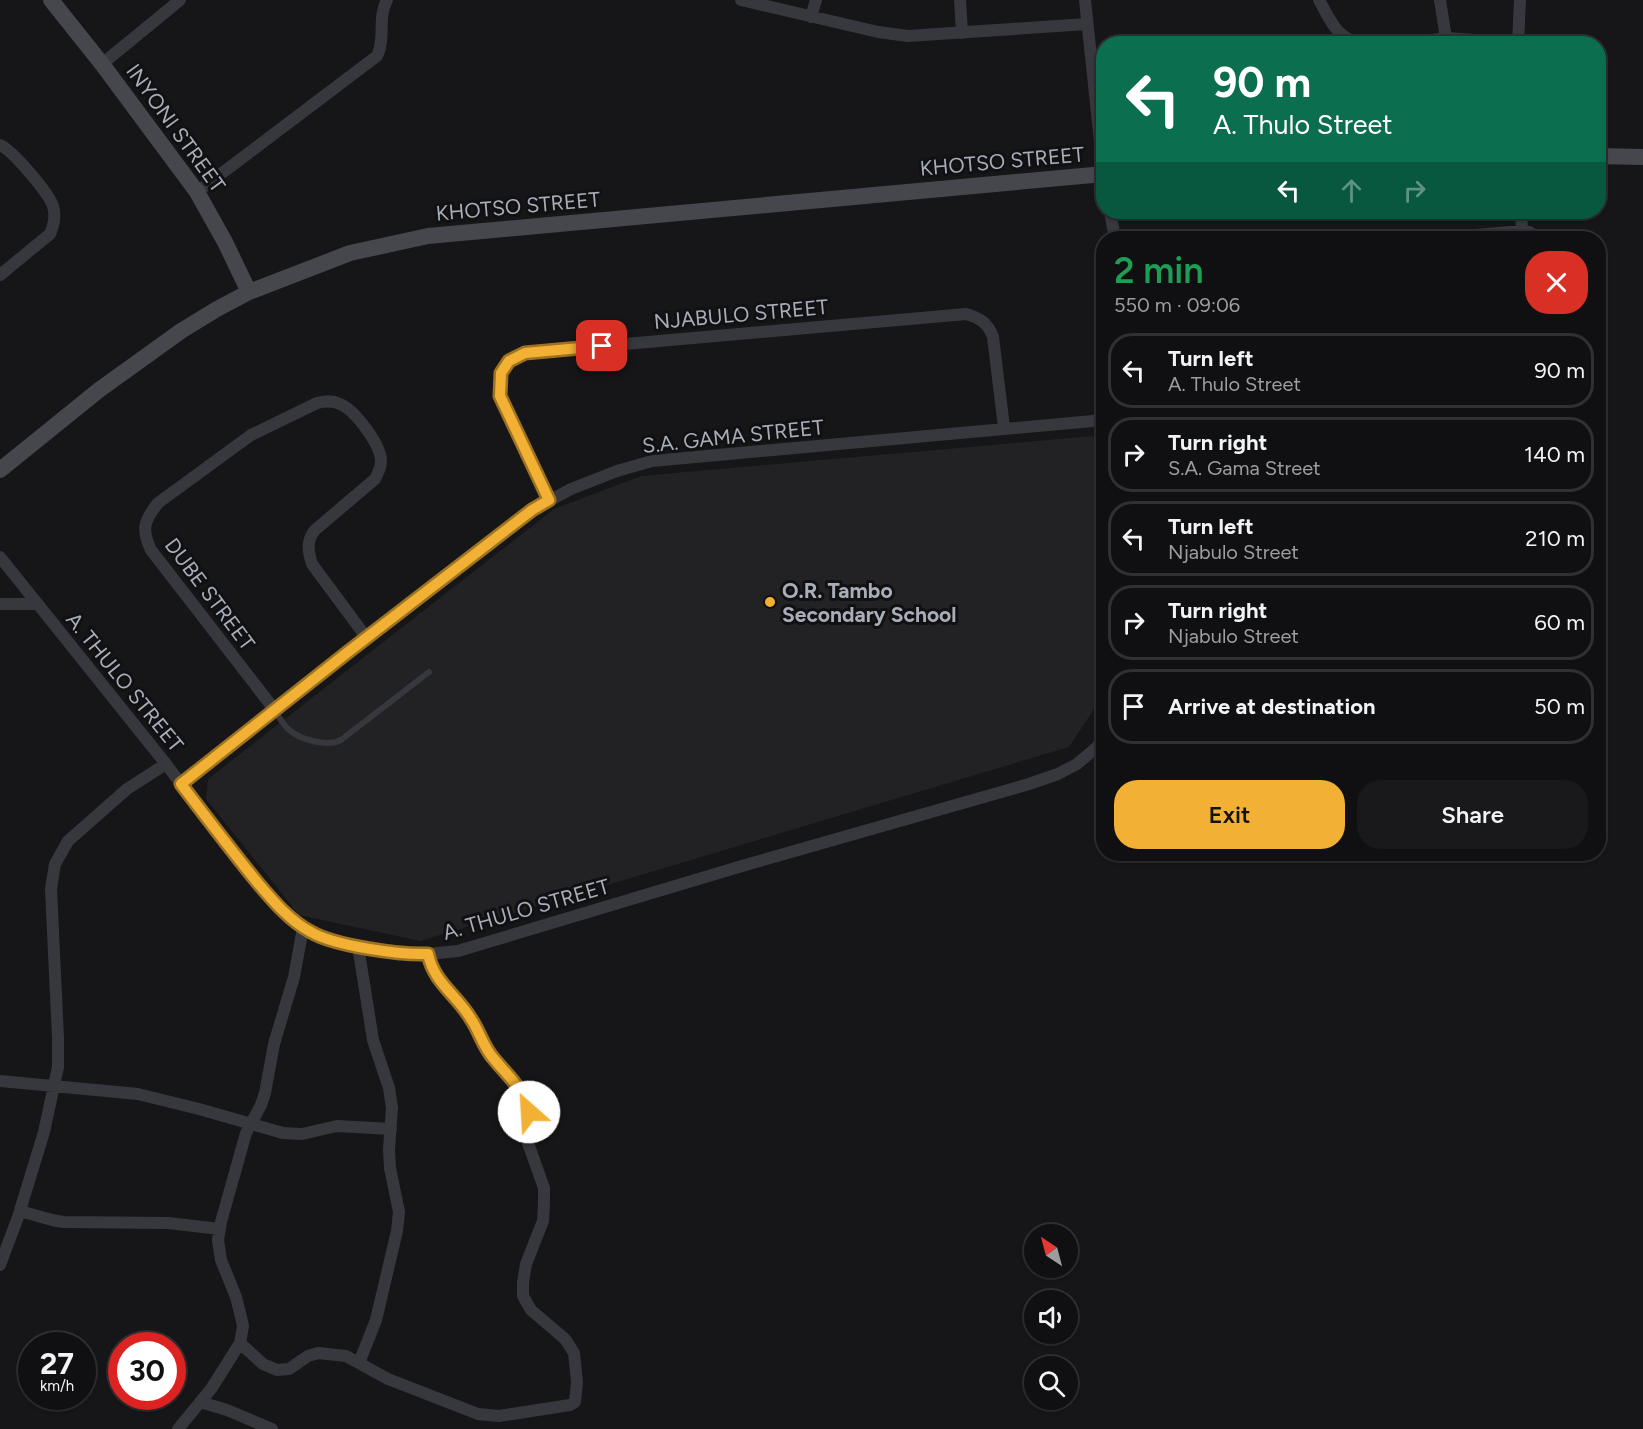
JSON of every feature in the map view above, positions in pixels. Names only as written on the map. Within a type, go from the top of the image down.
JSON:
[{"type":"street","name":"INYONI STREET","points":[[51,0],[102,64],[197,192],[249,292]]},
{"type":"street","points":[[102,64],[180,0]]},
{"type":"street","points":[[197,192],[377,56],[380,50],[381,20],[387,0]]},
{"type":"street","points":[[741,0],[900,35],[1087,24]]},
{"type":"street","points":[[811,17],[816,0]]},
{"type":"street","points":[[960,0],[962,33]]},
{"type":"street","points":[[1085,0],[1096,104]]},
{"type":"street","points":[[1319,0],[1338,31],[1344,36]]},
{"type":"street","points":[[1440,0],[1446,36]]},
{"type":"street","points":[[1518,36],[1520,0]]},
{"type":"street","points":[[0,145],[5,147],[27,170],[52,204],[55,215],[50,234],[0,275]]},
{"type":"street","points":[[1606,156],[1643,157]]},
{"type":"street","name":"KHOTSO STREET","points":[[0,470],[99,390],[181,331],[249,292],[350,253],[428,236],[1096,177]]},
{"type":"street","points":[[1521,219],[1522,231]]},
{"type":"street","name":"NJABULO STREET","points":[[549,500],[500,396],[499,388],[501,373],[509,361],[515,357],[535,352],[966,314],[986,324],[993,337],[1004,428]]},
{"type":"street","name":"DUBE STREET","points":[[274,709],[151,550],[145,537],[145,525],[149,514],[158,503],[251,435],[316,403],[327,401],[338,403],[358,418],[380,454],[380,471],[375,479],[315,530],[309,540],[308,552],[312,564],[366,638]]},
{"type":"street","name":"S.A. GAMA STREET","points":[[181,784],[274,709],[532,510],[549,500],[617,471],[652,461],[1096,421]]},
{"type":"street","name":"A. THULO STREET","points":[[0,557],[181,784],[235,856],[287,914],[303,928],[316,935],[396,953],[428,954],[458,951],[742,866],[1029,784],[1077,764],[1096,748]]},
{"type":"street","points":[[0,604],[37,604]]},
{"type":"street","points":[[0,1265],[20,1211],[44,1132],[55,1086],[59,1050],[51,890],[55,864],[68,841],[127,789],[165,764]]},
{"type":"street","points":[[178,1429],[229,1363],[240,1343],[243,1326],[218,1248],[220,1229],[241,1148],[265,1093],[274,1044],[294,977],[303,928]]},
{"type":"street","points":[[358,946],[373,1040],[389,1088],[392,1108],[389,1158],[399,1212],[397,1231],[376,1320],[359,1363]]},
{"type":"street","points":[[240,1343],[263,1364],[277,1370],[289,1369],[308,1356],[318,1353],[346,1356],[381,1376],[478,1414],[499,1416],[570,1405],[576,1401],[577,1382],[573,1353],[565,1339],[531,1310],[523,1296],[526,1264],[543,1221],[544,1204],[544,1188],[528,1143],[528,1104],[519,1088],[487,1050],[465,1009],[437,979],[428,954]]},
{"type":"street","points":[[0,1081],[138,1094],[283,1133],[302,1134],[337,1126],[391,1129]]},
{"type":"street","points":[[20,1211],[63,1222],[168,1223],[220,1229]]},
{"type":"street","points":[[200,1402],[227,1410],[272,1429]]},
{"type":"lane","points":[[274,709],[292,732],[314,740],[333,743],[341,740],[429,672]]},
{"type":"shaded area","name":"O.R. Tambo Secondary School","points":[[1093,436],[1096,438],[1096,706],[1069,747],[420,941],[299,915],[206,799],[208,779],[554,509],[641,476]]},
{"type":"place","name":"O.R. Tambo Secondary School","points":[[770,602]]},
{"type":"route","points":[[529,1112],[525,1097],[487,1050],[465,1009],[437,979],[428,954],[396,953],[350,944],[316,935],[301,926],[273,900],[235,856],[181,784],[274,709],[532,510],[549,500],[500,396],[501,373],[509,361],[525,353],[602,346]]}]
